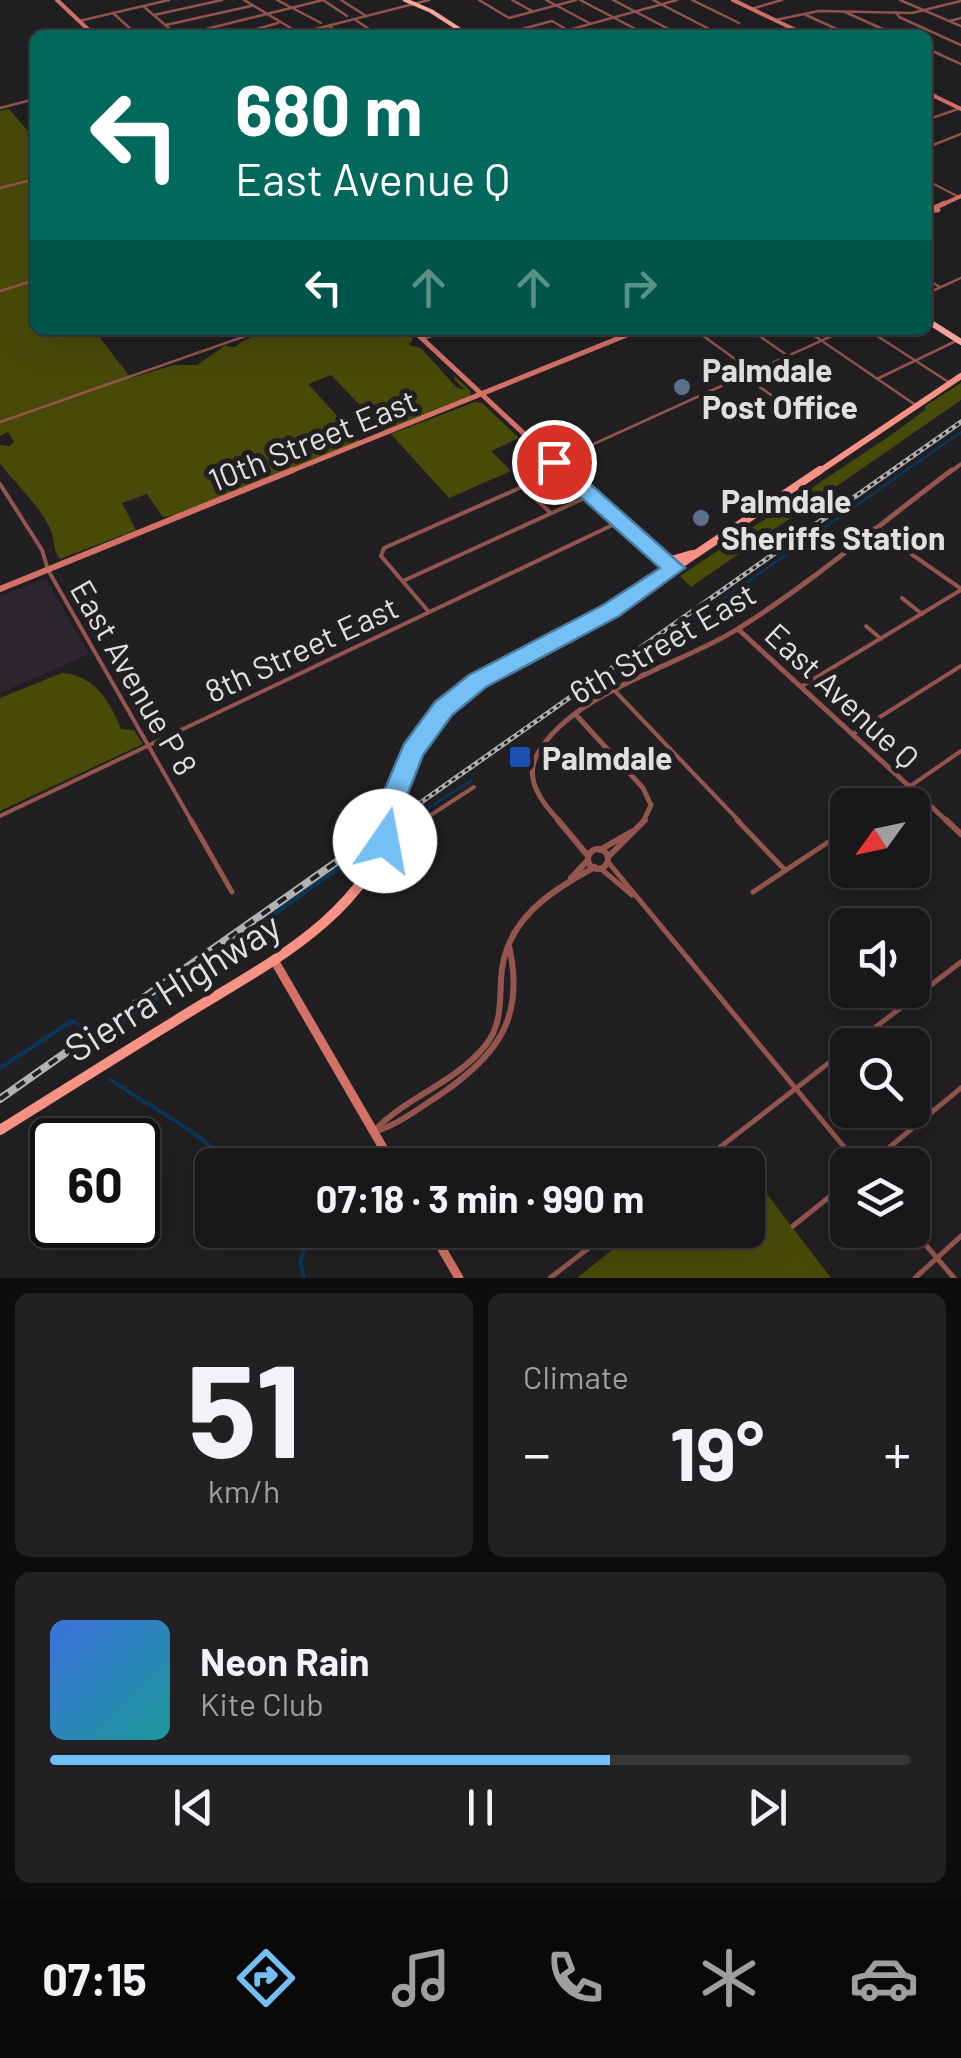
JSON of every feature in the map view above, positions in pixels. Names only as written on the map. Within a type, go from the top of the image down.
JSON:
[{"type":"highway","points":[[405,0],[461,30]]},
{"type":"highway","points":[[416,4],[449,22]]},
{"type":"highway","points":[[932,322],[960,340]]},
{"type":"main road","points":[[57,0],[89,30]]},
{"type":"main road","points":[[733,0],[796,30]]},
{"type":"main road","points":[[932,95],[960,108]]},
{"type":"main road","points":[[932,210],[959,198]]},
{"type":"main road","points":[[419,335],[590,496],[674,568]]},
{"type":"main road","name":"10th Street East","points":[[0,589],[624,336]]},
{"type":"main road","name":"Sierra Highway","points":[[362,876],[412,751],[428,726],[460,694],[611,610],[961,376]]},
{"type":"main road","points":[[657,554],[674,560],[696,554]]},
{"type":"main road","name":"Sierra Highway","points":[[0,1130],[274,960],[324,922],[384,844],[394,798]]},
{"type":"main road","points":[[274,960],[384,1148]]},
{"type":"main road","points":[[442,1248],[459,1278]]},
{"type":"street","points":[[79,20],[169,0]]},
{"type":"street","points":[[154,16],[222,0]]},
{"type":"street","points":[[244,0],[294,30]]},
{"type":"street","points":[[277,0],[321,23]]},
{"type":"street","points":[[201,30],[323,0],[347,16]]},
{"type":"street","points":[[341,0],[366,16]]},
{"type":"street","points":[[314,30],[428,0]]},
{"type":"street","points":[[479,0],[509,18],[578,0],[638,30]]},
{"type":"street","points":[[512,0],[532,12]]},
{"type":"street","points":[[546,0],[591,24]]},
{"type":"street","points":[[613,0],[668,29]]},
{"type":"street","points":[[653,0],[711,30]]},
{"type":"street","points":[[519,30],[552,21],[568,30],[677,0]]},
{"type":"street","points":[[692,0],[739,23]]},
{"type":"street","points":[[751,9],[782,0]]},
{"type":"street","points":[[900,0],[961,26]]},
{"type":"street","points":[[937,0],[944,4]]},
{"type":"street","points":[[775,20],[841,10],[922,10],[961,1]]},
{"type":"street","points":[[143,6],[172,30]]},
{"type":"street","points":[[166,26],[251,6]]},
{"type":"street","points":[[841,10],[885,30]]},
{"type":"street","points":[[896,12],[926,30]]},
{"type":"street","points":[[113,13],[132,30]]},
{"type":"street","points":[[802,13],[839,30]]},
{"type":"street","points":[[950,22],[961,18]]},
{"type":"street","points":[[354,19],[370,30]]},
{"type":"street","points":[[251,30],[279,22]]},
{"type":"street","points":[[329,26],[335,30]]},
{"type":"street","points":[[628,30],[634,28]]},
{"type":"street","points":[[932,33],[961,45]]},
{"type":"street","points":[[932,51],[961,64]]},
{"type":"street","points":[[0,108],[30,101]]},
{"type":"street","points":[[932,118],[960,108]]},
{"type":"street","points":[[932,145],[961,134]]},
{"type":"street","points":[[0,188],[30,180]]},
{"type":"street","points":[[932,183],[959,198]]},
{"type":"street","points":[[932,291],[961,278]]},
{"type":"street","points":[[0,291],[30,282]]},
{"type":"street","points":[[932,282],[940,287]]},
{"type":"street","points":[[0,422],[250,335]]},
{"type":"street","points":[[423,339],[434,335]]},
{"type":"street","points":[[703,335],[752,372]]},
{"type":"street","points":[[758,335],[788,356]]},
{"type":"street","points":[[814,335],[917,406]]},
{"type":"street","points":[[554,462],[834,335]]},
{"type":"street","points":[[876,335],[950,384]]},
{"type":"street","points":[[877,378],[960,340]]},
{"type":"street","points":[[744,376],[784,404]]},
{"type":"street","points":[[730,422],[776,399]]},
{"type":"street","name":"6th Street East","points":[[588,858],[537,792],[531,768],[540,749],[612,689],[702,650],[738,629],[961,464]]},
{"type":"street","name":"East Avenue P 8","points":[[0,484],[42,550],[48,570],[232,892]]},
{"type":"street","points":[[429,612],[380,552],[518,488],[527,489],[552,513]]},
{"type":"street","points":[[403,581],[590,496]]},
{"type":"street","name":"8th Street East","points":[[0,816],[621,522]]},
{"type":"street","points":[[801,687],[961,590],[874,528]]},
{"type":"street","points":[[902,598],[922,614]]},
{"type":"street","points":[[866,626],[881,638]]},
{"type":"street","name":"East Avenue Q","points":[[738,629],[961,834]]},
{"type":"street","points":[[853,734],[961,666]]},
{"type":"street","points":[[612,689],[785,870]]},
{"type":"street","points":[[565,884],[608,860],[650,812],[649,797],[577,716]]},
{"type":"street","points":[[910,787],[961,752]]},
{"type":"street","points":[[384,844],[400,839],[474,787]]},
{"type":"street","points":[[374,1131],[393,1126],[475,1071],[494,1052],[506,1034],[513,1002],[508,945],[526,914],[565,884],[588,858],[631,832]]},
{"type":"street","points":[[753,892],[830,841]]},
{"type":"street","points":[[600,850],[632,895],[845,1148]]},
{"type":"street","points":[[588,858],[632,895]]},
{"type":"street","points":[[875,1028],[961,962]]},
{"type":"street","points":[[719,1148],[830,1062]]},
{"type":"street","points":[[889,1148],[961,1088]]},
{"type":"street","points":[[793,1226],[830,1196]]},
{"type":"street","points":[[914,1278],[961,1236]]},
{"type":"street","points":[[550,1278],[589,1248]]},
{"type":"street","points":[[928,1248],[954,1278]]},
{"type":"shaded area","points":[[9,109],[30,133],[30,335],[98,335],[131,378],[174,365],[197,365],[224,346],[235,347],[260,335],[409,335],[413,339],[409,345],[421,348],[457,388],[465,390],[455,376],[471,392],[470,397],[385,431],[331,375],[308,384],[360,441],[176,515],[163,517],[147,494],[122,503],[136,530],[60,559],[45,519],[0,464],[0,445],[10,446],[14,442],[8,432],[0,436],[0,111]]},
{"type":"shaded area","points":[[961,383],[961,400],[691,587],[680,576],[894,433],[925,410],[925,406]]},
{"type":"shaded area","points":[[475,402],[482,403],[519,438],[491,451],[511,471],[449,498],[391,434]]},
{"type":"shaded area","points":[[46,580],[89,654],[0,693],[0,596]]},
{"type":"shaded area","points":[[62,673],[92,684],[112,709],[121,729],[134,730],[143,744],[0,811],[0,698]]},
{"type":"shaded area","points":[[765,1191],[831,1278],[577,1278],[614,1248],[765,1248]]},
{"type":"waterway","points":[[582,698],[961,432]]},
{"type":"waterway","points":[[407,822],[472,780]]},
{"type":"waterway","points":[[397,829],[411,820]]},
{"type":"waterway","points":[[94,1043],[364,850]]},
{"type":"waterway","points":[[0,1068],[72,1021],[84,1028],[96,1050]]},
{"type":"waterway","points":[[110,1079],[212,1148]]},
{"type":"waterway","points":[[304,1278],[300,1262],[305,1248]]},
{"type":"railway","points":[[393,822],[961,422]]},
{"type":"railway","points":[[0,1099],[396,820]]},
{"type":"place","name":"Palmdale Post Office","points":[[682,387]]},
{"type":"place","name":"Palmdale Sheriffs Station","points":[[701,518]]},
{"type":"place","name":"Palmdale","points":[[520,757]]},
{"type":"route","points":[[385,841],[394,798],[412,751],[444,709],[478,681],[611,610],[674,568],[554,462]]}]
